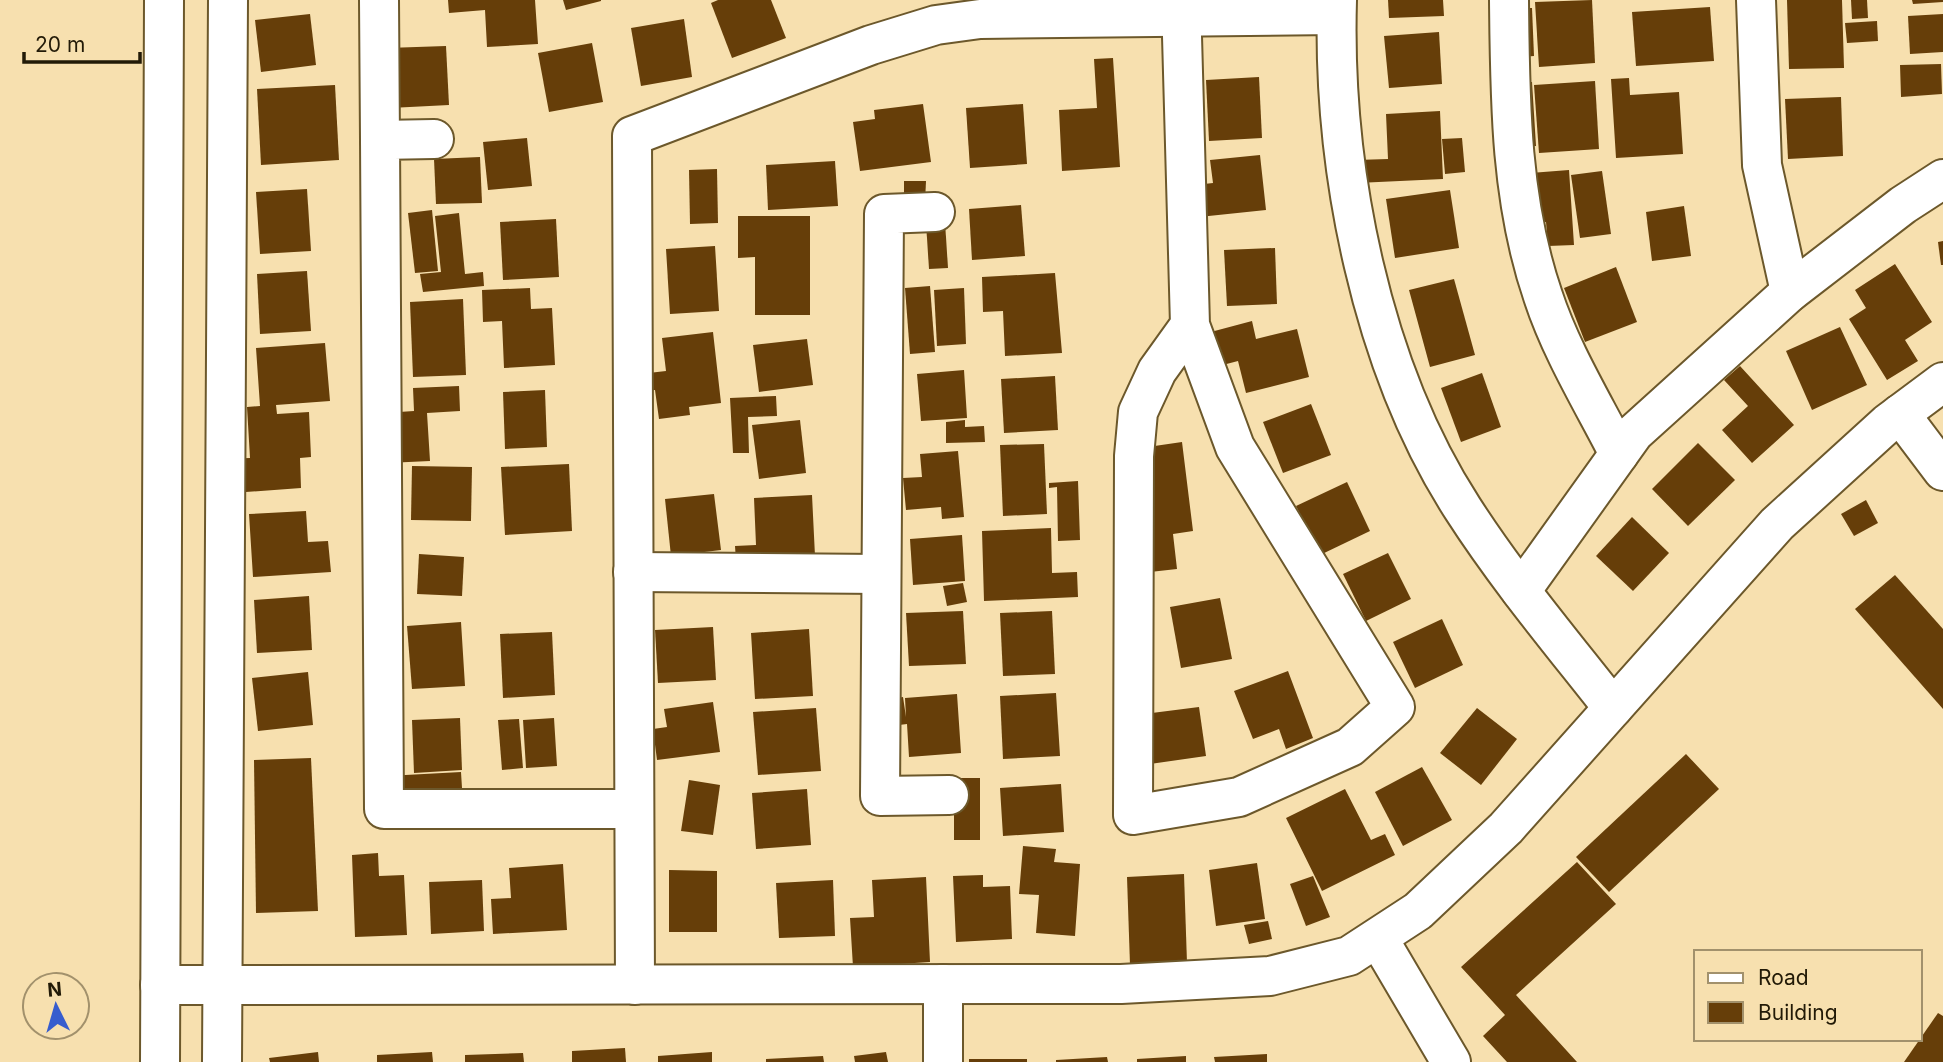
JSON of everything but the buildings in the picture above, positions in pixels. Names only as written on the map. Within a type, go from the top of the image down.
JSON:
[{"type":"street","points":[[160,1062],[164,0]]},
{"type":"street","points":[[222,1062],[228,0]]},
{"type":"street","points":[[379,0],[384,809],[634,810]]},
{"type":"street","points":[[1509,0],[1511,138],[1523,214],[1542,295],[1574,366],[1619,454]]},
{"type":"street","points":[[1756,0],[1762,165],[1790,292]]},
{"type":"street","points":[[635,985],[632,136],[871,45],[936,25],[980,19],[1182,8],[1337,7],[1345,168],[1364,273],[1390,356],[1424,436],[1462,508],[1521,591],[1613,708]]},
{"type":"street","points":[[1182,8],[1190,325],[1235,447],[1395,707],[1350,747],[1239,797],[1133,815],[1134,456],[1138,412],[1157,371],[1190,325]]},
{"type":"street","points":[[380,140],[434,139]]},
{"type":"street","points":[[1521,591],[1634,433],[1790,292],[1903,205],[1943,179]]},
{"type":"street","points":[[934,212],[884,214],[880,796],[949,795]]},
{"type":"street","points":[[160,985],[1121,984],[1270,976],[1349,956],[1418,911],[1506,828],[1777,524],[1900,414],[1943,382]]},
{"type":"street","points":[[1900,414],[1943,471]]},
{"type":"street","points":[[633,572],[881,574]]},
{"type":"street","points":[[1378,938],[1451,1062]]},
{"type":"street","points":[[943,984],[943,1062]]}]
